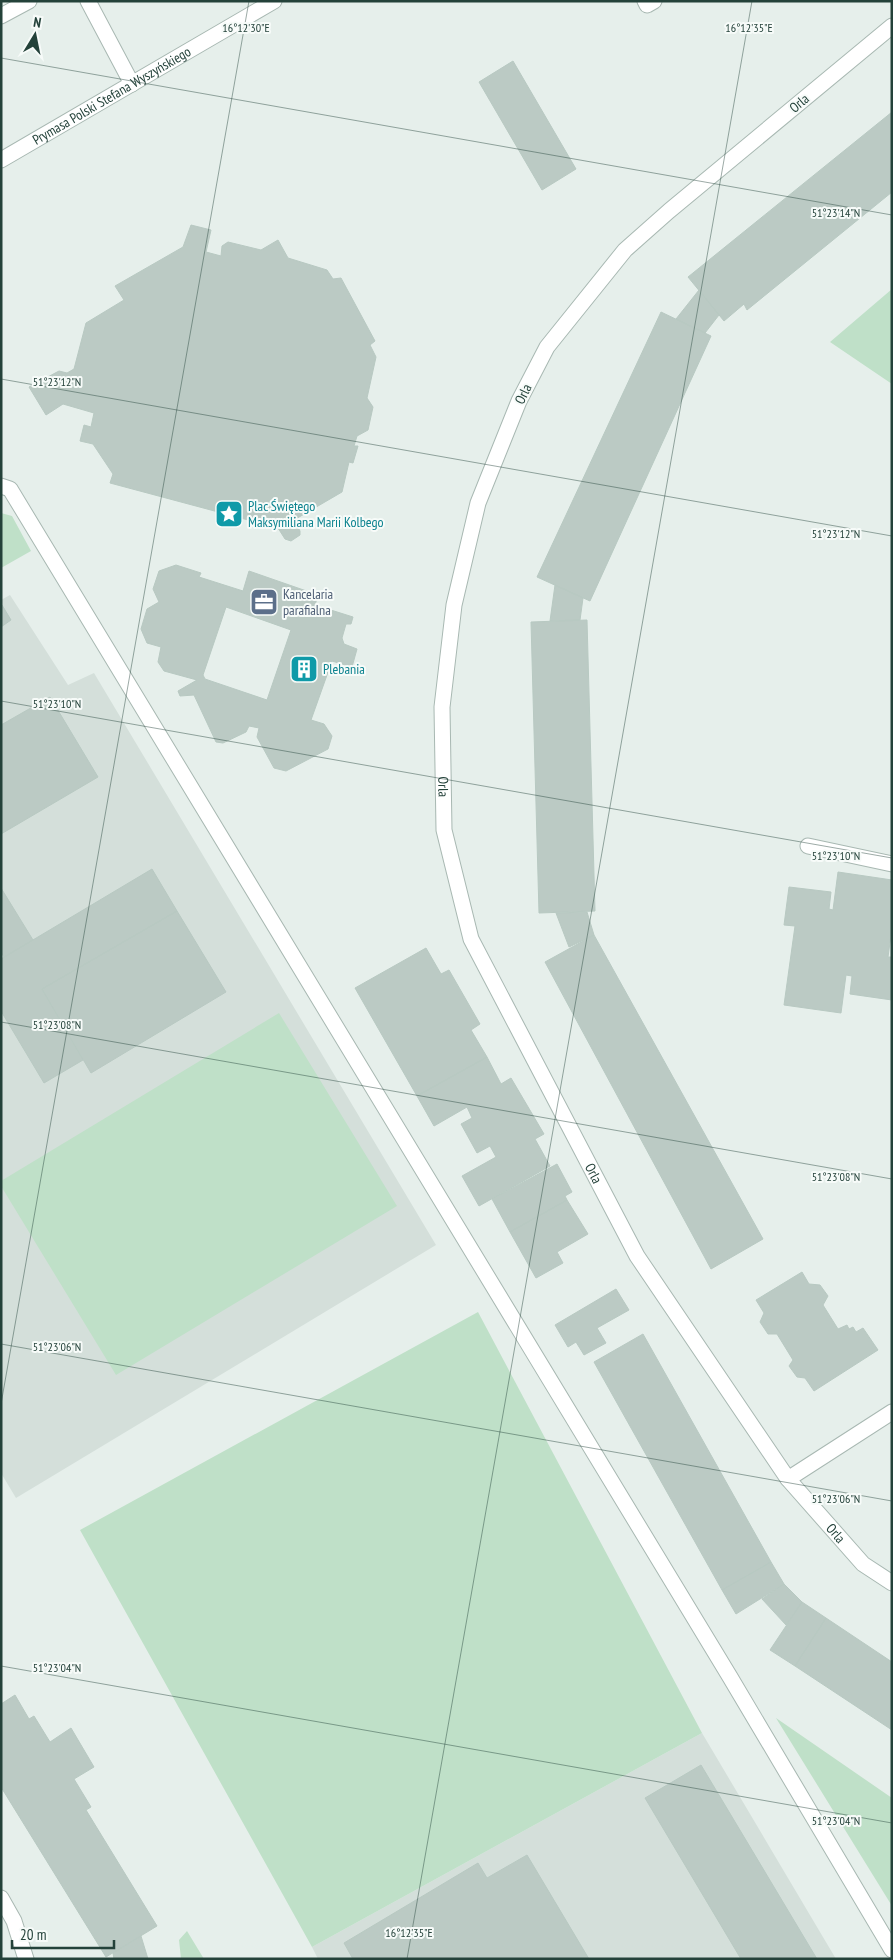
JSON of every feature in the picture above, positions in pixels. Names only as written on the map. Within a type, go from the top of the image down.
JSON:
[{"type":"street","points":[[1,16],[29,1]]},
{"type":"street","points":[[88,1],[132,84]]},
{"type":"street","name":"Prymasa Polski Stefana Wyszyńskiego","points":[[1,160],[274,1]]},
{"type":"street","points":[[645,1],[647,5],[654,1]]},
{"type":"street","name":"Orla","points":[[892,26],[669,211],[625,250],[546,347],[519,401],[478,503],[454,605],[442,707],[444,830],[471,939],[636,1256],[788,1479],[863,1564],[892,1583]]},
{"type":"street","points":[[1,486],[10,489],[15,497],[725,1669],[892,1950]]},
{"type":"street","points":[[808,846],[892,864]]},
{"type":"street","points":[[788,1479],[889,1419]]},
{"type":"street","points":[[1,1898],[14,1921],[26,1959]]},
{"type":"shaded area","points":[[10,595],[68,685],[94,673],[436,1245],[16,1498],[1,1473],[1,600]]},
{"type":"shaded area","points":[[702,1733],[836,1959],[318,1959],[312,1947]]},
{"type":"green space","points":[[892,289],[892,384],[830,342]]},
{"type":"green space","points":[[1,513],[12,516],[31,551],[1,568]]},
{"type":"green space","points":[[279,1013],[397,1206],[116,1375],[1,1186],[1,1181]]},
{"type":"green space","points":[[478,1312],[702,1733],[312,1947],[80,1530]]},
{"type":"green space","points":[[776,1718],[892,1798],[892,1906]]},
{"type":"green space","points":[[187,1931],[204,1959],[181,1959],[179,1940]]},
{"type":"building","points":[[513,61],[576,169],[542,190],[479,82]]},
{"type":"building","points":[[892,112],[892,192],[747,310],[744,304],[724,321],[688,277]]},
{"type":"building","points":[[191,225],[211,230],[206,252],[221,256],[222,246],[228,242],[261,250],[278,240],[288,258],[327,270],[333,279],[341,278],[375,341],[370,345],[376,357],[367,398],[373,407],[368,430],[357,436],[354,446],[358,446],[353,463],[349,462],[342,492],[294,520],[300,535],[291,541],[285,539],[278,528],[110,483],[113,474],[93,444],[80,441],[84,425],[91,427],[94,413],[63,404],[46,415],[29,387],[59,371],[67,373],[74,369],[86,323],[124,300],[115,286],[183,247]]},
{"type":"building","points":[[699,290],[719,315],[705,333],[676,319]]},
{"type":"building","points":[[661,312],[711,336],[590,601],[537,577]]},
{"type":"building","name":"Plebania","points":[[176,565],[201,573],[199,577],[243,591],[249,571],[318,595],[315,605],[353,617],[351,624],[346,624],[342,638],[344,644],[357,649],[352,667],[332,661],[311,720],[324,724],[332,736],[328,749],[286,771],[274,768],[257,737],[259,728],[249,726],[246,732],[223,743],[216,742],[194,695],[180,696],[178,691],[197,680],[164,671],[158,662],[161,647],[147,643],[141,629],[147,609],[159,602],[153,589],[159,571]],"holes":[[[226,607],[291,630],[267,700],[205,679],[203,675]]]},
{"type":"building","points":[[555,585],[583,598],[580,620],[550,621]]},
{"type":"building","points":[[1,606],[11,620],[1,627]]},
{"type":"building","points":[[587,620],[595,911],[539,913],[531,622]]},
{"type":"building","points":[[50,697],[98,777],[1,834],[1,725]]},
{"type":"building","points":[[152,869],[177,911],[42,989],[83,1060],[44,1083],[1,1011],[1,959]]},
{"type":"building","points":[[838,872],[892,880],[892,928],[888,957],[892,957],[892,1000],[850,994],[852,976],[846,975],[841,1013],[784,1005],[795,926],[784,925],[789,887],[831,892],[829,909],[833,910]]},
{"type":"building","points":[[1,888],[33,940],[4,957],[1,952]]},
{"type":"building","points":[[177,911],[226,992],[91,1073],[42,989]]},
{"type":"building","points":[[587,912],[594,935],[569,947],[556,913]]},
{"type":"building","points":[[594,935],[763,1239],[711,1269],[545,962]]},
{"type":"building","points":[[426,948],[441,974],[449,970],[480,1024],[471,1030],[487,1057],[417,1096],[355,988]]},
{"type":"building","points":[[487,1057],[501,1084],[511,1078],[544,1134],[535,1139],[550,1166],[479,1206],[462,1176],[496,1157],[490,1146],[477,1153],[461,1124],[472,1118],[467,1107],[434,1126],[417,1096]]},
{"type":"building","points":[[557,1164],[572,1192],[565,1196],[567,1200],[510,1232],[492,1199]]},
{"type":"building","points":[[567,1200],[588,1234],[557,1252],[563,1263],[536,1278],[510,1232]]},
{"type":"building","points":[[802,1272],[809,1284],[820,1285],[828,1296],[823,1305],[838,1329],[847,1325],[849,1329],[853,1327],[856,1332],[863,1328],[878,1350],[814,1391],[805,1378],[797,1377],[789,1366],[793,1360],[777,1334],[768,1334],[760,1322],[764,1313],[756,1300]]},
{"type":"building","points":[[616,1289],[629,1310],[597,1328],[606,1343],[584,1355],[576,1342],[568,1347],[555,1325]]},
{"type":"building","points":[[643,1334],[771,1562],[722,1590],[594,1362]]},
{"type":"building","points":[[771,1562],[784,1584],[736,1614],[722,1590]]},
{"type":"building","points":[[784,1584],[802,1602],[786,1625],[762,1599]]},
{"type":"building","points":[[802,1602],[826,1618],[795,1666],[770,1650]]},
{"type":"building","points":[[826,1618],[892,1662],[892,1730],[795,1666]]},
{"type":"building","points":[[15,1695],[29,1719],[34,1716],[50,1742],[71,1728],[94,1767],[74,1779],[91,1807],[86,1810],[157,1926],[106,1957],[1,1787],[1,1704]]},
{"type":"building","points":[[701,1765],[817,1959],[741,1959],[645,1798]]},
{"type":"building","points":[[527,1855],[589,1959],[353,1959],[344,1943],[478,1863],[487,1878]]},
{"type":"building","points":[[141,1936],[148,1959],[114,1959],[113,1953]]},
{"type":"place","name":"Plac Świętego Maksymiliana Marii Kolbego","points":[[229,514]]},
{"type":"place","name":"Kancelaria parafialna","points":[[264,602]]},
{"type":"place","name":"Plebania","points":[[304,669]]}]
